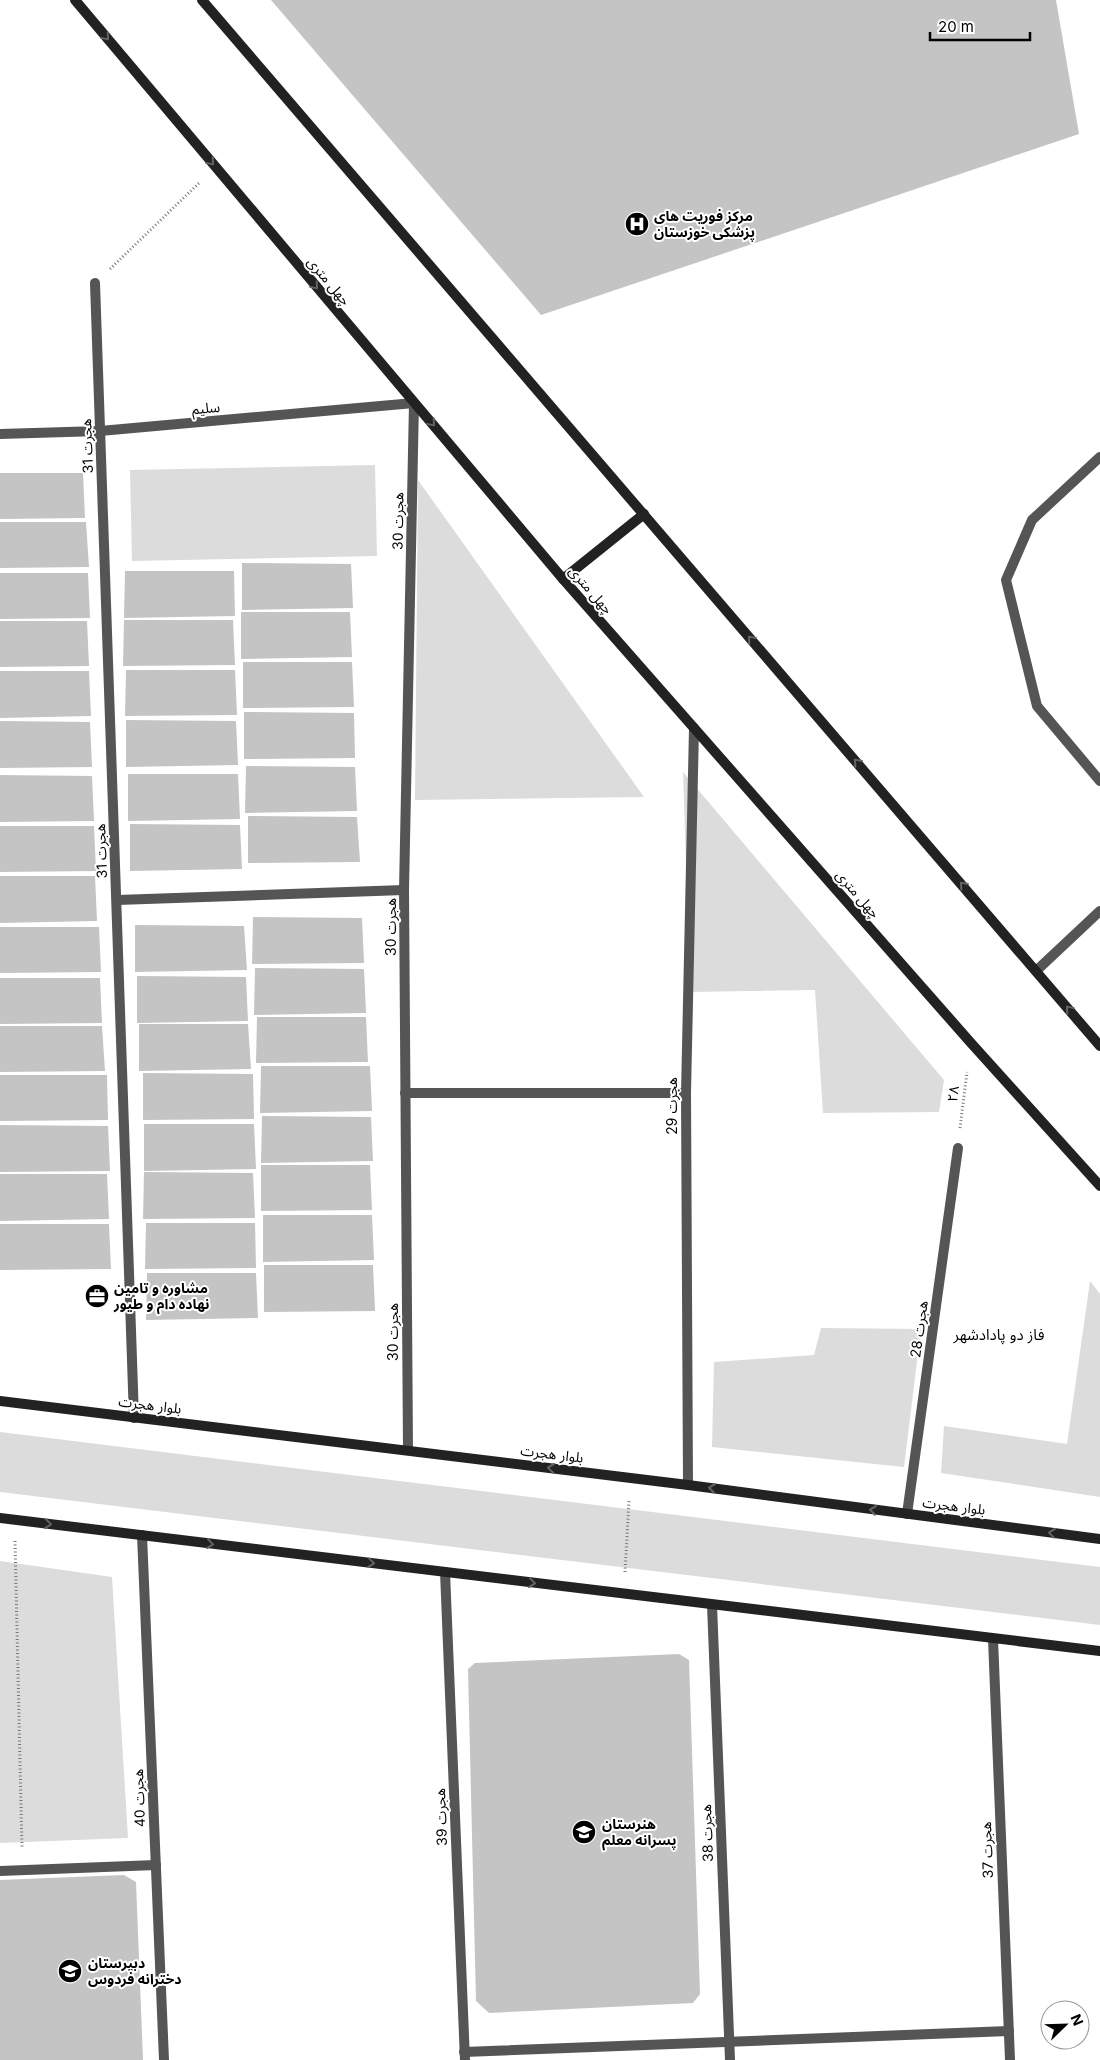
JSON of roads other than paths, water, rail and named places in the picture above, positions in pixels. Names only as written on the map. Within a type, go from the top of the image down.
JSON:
[{"type":"main road","name":"چهل متری","points":[[75,0],[563,579],[971,1043],[1100,1186]]},
{"type":"main road","points":[[202,0],[1100,1046]]},
{"type":"main road","points":[[563,579],[644,514]]},
{"type":"main road","name":"بلوار هجرت","points":[[0,1401],[688,1485],[1100,1539]]},
{"type":"main road","points":[[0,1518],[1100,1651]]},
{"type":"street","name":"هجرت 31","points":[[95,283],[134,1418]]},
{"type":"street","name":"سلیم","points":[[0,434],[100,431],[414,403]]},
{"type":"street","name":"هجرت 30","points":[[408,1450],[404,890],[414,403]]},
{"type":"street","points":[[1100,457],[1032,520],[1006,580],[1037,706],[1100,781]]},
{"type":"street","name":"هجرت 29","points":[[688,1485],[686,1093],[694,728]]},
{"type":"street","points":[[116,900],[404,890]]},
{"type":"street","points":[[1036,970],[1100,911]]},
{"type":"street","points":[[406,1093],[686,1093]]},
{"type":"street","name":"هجرت 28","points":[[907,1514],[958,1148]]},
{"type":"street","name":"هجرت 40","points":[[142,1535],[164,2060]]},
{"type":"street","name":"هجرت 39","points":[[445,1572],[465,2056]]},
{"type":"street","name":"هجرت 38","points":[[712,1605],[730,2060]]},
{"type":"street","name":"هجرت 37","points":[[993,1639],[1010,2060]]},
{"type":"street","points":[[0,1871],[156,1865]]},
{"type":"street","points":[[465,2056],[730,2042],[1009,2032]]},
{"type":"place","name":"مرکز فوریت های پزشکی خوزستان","points":[[637,224]]},
{"type":"place","name":"مشاوره و تامین نهاده دام و طیور","points":[[97,1296]]},
{"type":"place","name":"هنرستان پسرانه معلم","points":[[584,1832]]},
{"type":"place","name":"دبیرستان دخترانه فردوس","points":[[70,1971]]},
{"type":"district","name":"فاز دو پادادشهر","points":[[999,1335]]}]
